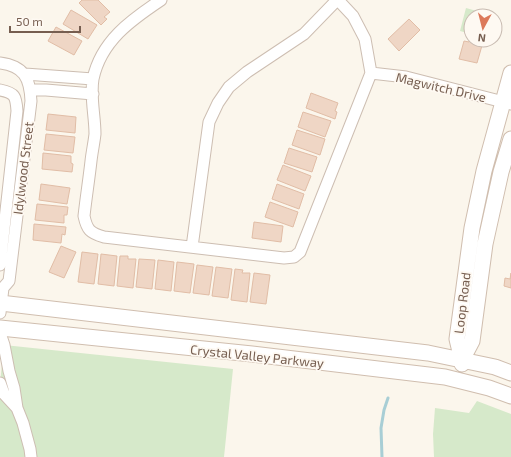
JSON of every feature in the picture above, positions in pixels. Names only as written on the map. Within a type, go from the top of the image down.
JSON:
[{"type":"main road","name":"Loop Road","points":[[462,360],[457,339],[472,228],[484,171],[507,103],[511,73]]},
{"type":"main road","name":"Loop Road","points":[[462,360],[472,341],[484,244],[501,172],[511,139]]},
{"type":"main road","name":"Crystal Valley Parkway","points":[[0,307],[428,353],[511,372]]},
{"type":"main road","name":"Crystal Valley Parkway","points":[[0,328],[252,354],[445,378],[489,388],[511,396]]},
{"type":"main road","points":[[459,381],[462,360]]},
{"type":"street","points":[[161,0],[121,29],[100,58],[93,79],[92,105],[95,133],[84,216],[86,226],[94,234],[104,237],[192,248],[284,258],[294,257],[300,252],[371,73],[365,39],[353,16],[338,0],[304,34],[247,72],[228,87],[218,103],[210,122],[192,248]]},
{"type":"street","points":[[0,63],[14,66],[25,74],[93,79]]},
{"type":"street","name":"Magwitch Drive","points":[[371,73],[406,77],[507,103]]},
{"type":"street","name":"Idylwood Street","points":[[0,307],[2,285],[9,281],[30,107],[29,82],[25,74]]},
{"type":"street","name":"Idylwood Street","points":[[0,90],[9,91],[13,94],[16,98],[17,111],[0,264]]},
{"type":"street","points":[[30,90],[92,94]]},
{"type":"street","points":[[0,333],[14,388],[17,408],[30,449],[30,457]]},
{"type":"street","points":[[0,383],[4,394],[17,408]]},
{"type":"green space","points":[[463,20],[463,32],[460,31]]},
{"type":"green space","points":[[4,345],[233,369],[224,457],[0,457],[0,383]]},
{"type":"green space","points":[[477,401],[511,414],[511,457],[434,457],[433,434],[435,408],[469,413]]},
{"type":"building","points":[[82,0],[98,0],[110,12],[104,17],[107,19],[101,25],[79,3]]},
{"type":"building","points":[[71,10],[97,25],[88,39],[63,24]]},
{"type":"building","points":[[409,19],[420,30],[399,51],[388,39]]},
{"type":"building","points":[[56,27],[82,41],[74,55],[48,41]]},
{"type":"building","points":[[463,45],[463,48],[481,48],[477,63],[459,59]]},
{"type":"building","points":[[311,93],[338,103],[335,111],[337,112],[335,119],[306,108]]},
{"type":"building","points":[[303,112],[331,121],[325,137],[298,127]]},
{"type":"building","points":[[48,114],[76,117],[75,133],[46,130]]},
{"type":"building","points":[[297,130],[325,139],[320,155],[292,145]]},
{"type":"building","points":[[46,134],[75,137],[73,153],[44,150]]},
{"type":"building","points":[[289,148],[317,157],[312,172],[284,163]]},
{"type":"building","points":[[43,153],[71,156],[71,163],[73,164],[72,172],[42,169]]},
{"type":"building","points":[[283,165],[311,176],[305,191],[277,180]]},
{"type":"building","points":[[41,184],[70,188],[67,204],[39,200]]},
{"type":"building","points":[[277,184],[304,194],[299,209],[272,199]]},
{"type":"building","points":[[270,202],[298,212],[293,227],[265,217]]},
{"type":"building","points":[[37,204],[68,207],[67,215],[64,215],[64,223],[35,220]]},
{"type":"building","points":[[254,222],[283,226],[281,242],[252,238]]},
{"type":"building","points":[[34,224],[66,227],[65,235],[62,234],[61,243],[33,240]]},
{"type":"building","points":[[61,246],[76,252],[64,278],[49,272]]},
{"type":"building","points":[[82,252],[98,254],[94,284],[78,282]]},
{"type":"building","points":[[101,254],[117,256],[114,286],[98,284]]},
{"type":"building","points":[[120,256],[128,256],[128,259],[136,259],[133,288],[117,286]]},
{"type":"building","points":[[139,259],[155,260],[152,289],[136,287]]},
{"type":"building","points":[[158,260],[174,262],[171,291],[155,289]]},
{"type":"building","points":[[177,262],[194,264],[190,293],[174,291]]},
{"type":"building","points":[[197,265],[213,267],[209,295],[193,293]]},
{"type":"building","points":[[216,267],[232,269],[228,298],[212,296]]},
{"type":"building","points":[[235,269],[243,270],[242,273],[250,273],[247,302],[231,300]]},
{"type":"building","points":[[254,273],[270,275],[266,304],[250,302]]},
{"type":"building","points":[[511,273],[511,288],[504,286],[505,278],[510,279]]},
{"type":"waterway","points":[[382,457],[381,428],[388,398]]}]
